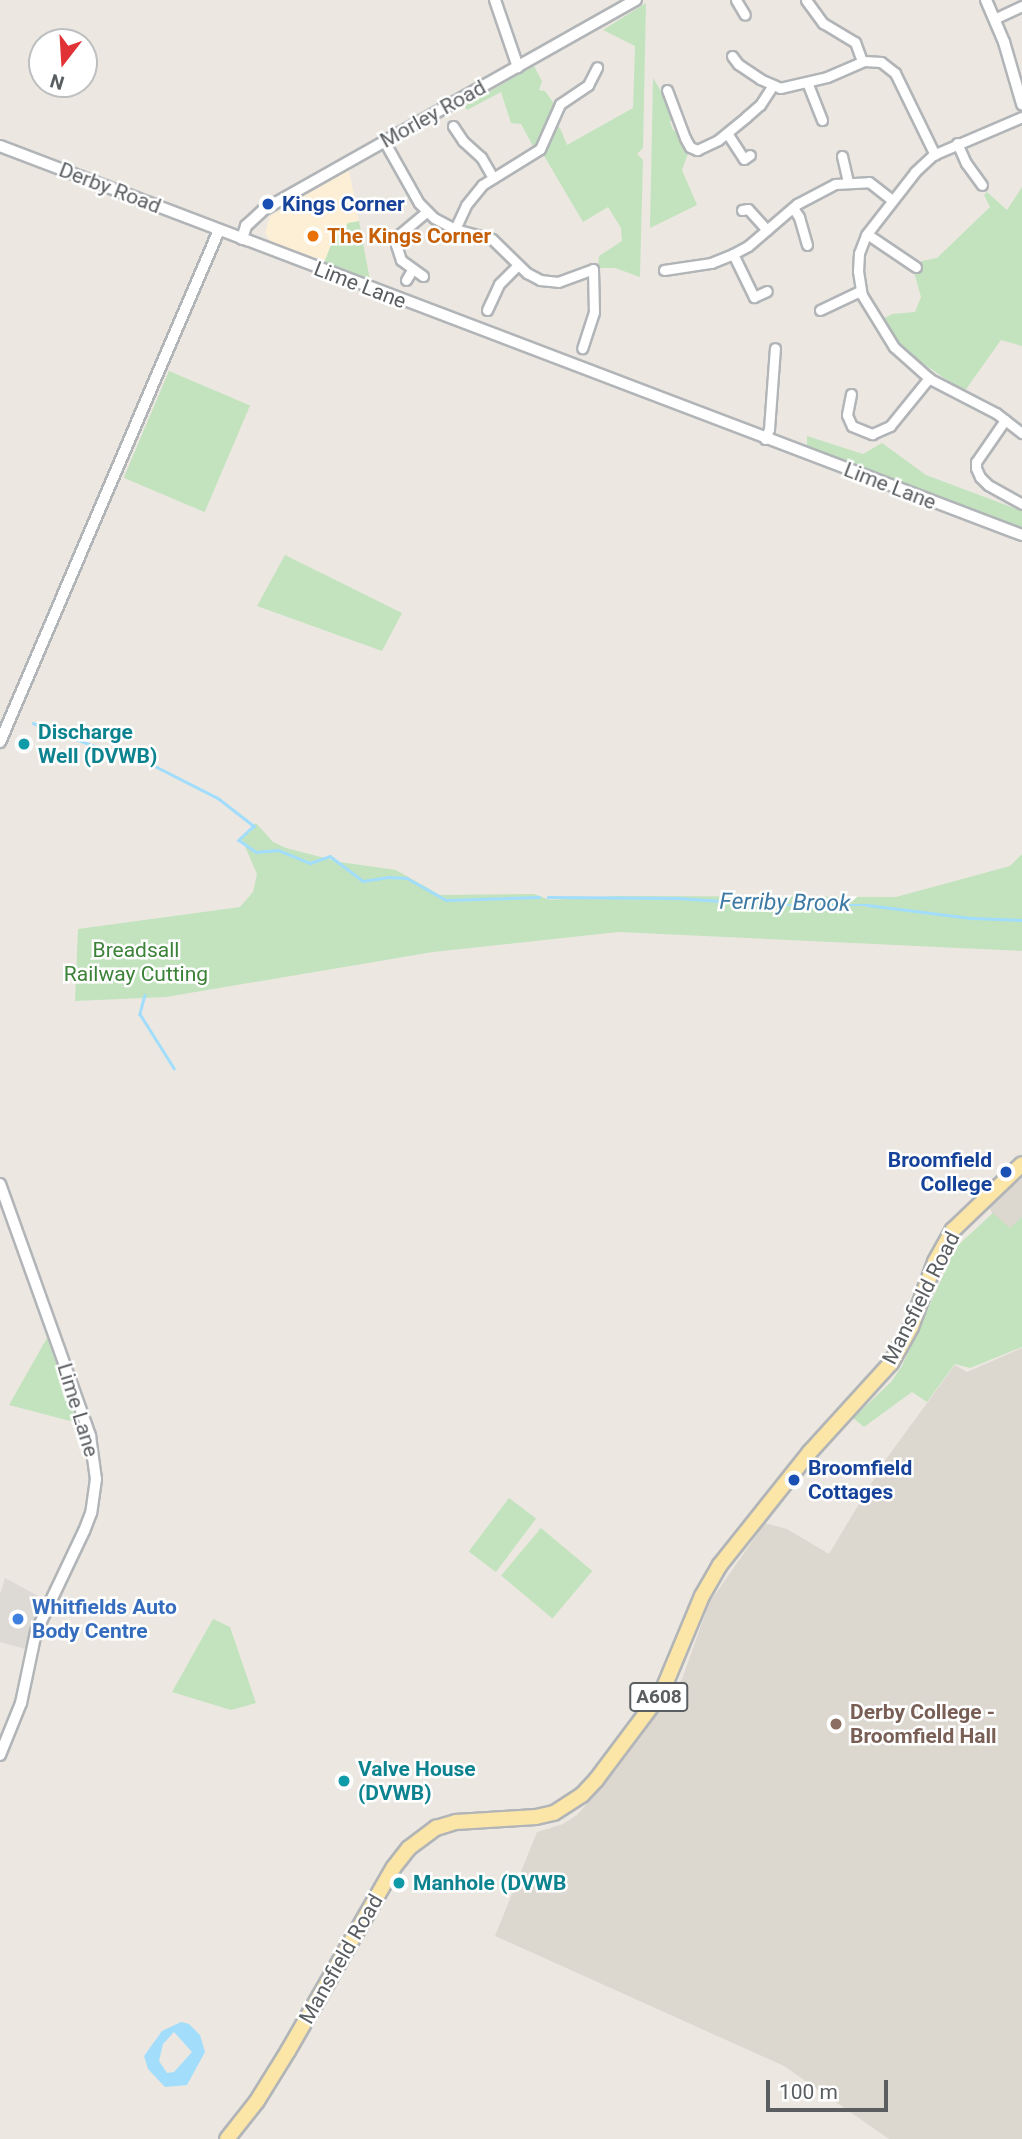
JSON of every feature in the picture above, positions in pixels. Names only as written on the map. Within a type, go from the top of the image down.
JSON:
[{"type":"main road","name":"Mansfield Road","points":[[228,2139],[282,2061],[394,1867],[409,1848],[436,1828],[456,1822],[529,1818],[554,1813],[582,1795],[603,1771],[662,1692],[702,1596],[720,1565],[800,1463],[891,1363],[911,1327],[934,1262],[953,1230],[975,1206],[1022,1164]]},
{"type":"street","points":[[495,0],[518,66]]},
{"type":"street","name":"Morley Road","points":[[242,239],[246,226],[263,210],[636,0]]},
{"type":"street","points":[[736,0],[745,15]]},
{"type":"street","points":[[986,0],[1022,104]]},
{"type":"street","points":[[800,13],[808,4],[828,27],[851,38],[862,61]]},
{"type":"street","points":[[994,19],[1022,6]]},
{"type":"street","points":[[732,56],[738,64],[773,86],[785,87],[807,82],[862,61],[881,62],[895,73],[935,155]]},
{"type":"street","points":[[455,229],[472,195],[493,178],[536,153],[560,104],[596,84],[597,67]]},
{"type":"street","points":[[807,82],[822,120]]},
{"type":"street","points":[[667,90],[690,147],[697,150],[727,133],[760,105],[773,86]]},
{"type":"street","points":[[1022,117],[957,143],[935,155],[915,172],[892,200],[867,234],[859,253],[860,291],[894,347],[929,378],[1005,420],[1022,433]]},
{"type":"street","points":[[453,126],[463,141],[481,157],[493,178]]},
{"type":"street","points":[[727,133],[744,159],[750,155]]},
{"type":"street","points":[[384,141],[426,212],[455,229],[492,239],[534,278],[550,282],[570,279],[593,269],[596,292],[592,334],[582,348]]},
{"type":"street","points":[[957,143],[966,163],[982,185]]},
{"type":"street","name":"Derby Road","points":[[0,146],[219,230]]},
{"type":"street","points":[[842,156],[848,181]]},
{"type":"street","points":[[664,270],[711,263],[733,254],[815,193],[848,181],[873,184],[892,200]]},
{"type":"street","points":[[793,208],[799,216],[807,245]]},
{"type":"street","points":[[742,210],[748,209],[767,230]]},
{"type":"street","points":[[423,276],[397,256],[396,245],[400,234],[426,212]]},
{"type":"street","points":[[0,742],[219,230]]},
{"type":"street","name":"Lime Lane","points":[[219,230],[1022,535]]},
{"type":"street","points":[[867,234],[916,267]]},
{"type":"street","points":[[733,254],[754,297],[767,291]]},
{"type":"street","points":[[487,310],[499,284],[518,265]]},
{"type":"street","points":[[406,280],[412,270]]},
{"type":"street","points":[[820,310],[860,291]]},
{"type":"street","points":[[493,297],[504,301]]},
{"type":"street","points":[[765,439],[769,429],[775,348]]},
{"type":"street","points":[[852,394],[847,415],[852,426],[872,433],[890,426],[929,378]]},
{"type":"street","points":[[1005,420],[976,462],[980,477],[1022,504]]},
{"type":"street","points":[[965,463],[976,462]]},
{"type":"street","name":"Lime Lane","points":[[0,1184],[86,1425],[96,1464],[91,1513],[36,1632],[19,1710],[0,1755]]},
{"type":"shaded area","points":[[349,170],[370,280],[271,242],[265,233],[270,216]]},
{"type":"shaded area","points":[[1022,1178],[1022,1281],[989,1206]]},
{"type":"shaded area","name":"Derby College - Broomfield Hall","points":[[1022,1348],[1022,2139],[889,2139],[784,2066],[495,1936],[537,1832],[563,1824],[577,1815],[616,1770],[682,1679],[709,1603],[765,1523],[787,1529],[829,1554],[886,1459],[955,1365],[967,1372]]},
{"type":"shaded area","name":"Whitfields Auto Body Centre","points":[[5,1578],[44,1599],[25,1649],[0,1642],[0,1594]]},
{"type":"green space","points":[[646,3],[643,148],[637,154],[643,160],[640,277],[615,268],[598,268],[599,256],[622,241],[621,228],[608,207],[583,222],[543,154],[554,124],[560,128],[567,145],[633,108],[635,46],[603,30]]},
{"type":"green space","points":[[534,66],[542,81],[539,90],[545,91],[555,105],[538,145],[533,146],[521,124],[511,123],[501,92],[467,110],[464,106]]},
{"type":"green space","points":[[653,78],[675,114],[670,122],[673,130],[680,133],[689,151],[682,170],[697,205],[650,228]]},
{"type":"green space","points":[[1022,187],[1022,346],[1001,340],[964,392],[907,352],[881,320],[892,314],[915,312],[921,297],[914,272],[922,261],[937,258],[990,207],[984,195],[987,192],[1007,210]]},
{"type":"green space","points":[[359,221],[370,280],[324,263],[332,242],[348,223]]},
{"type":"green space","points":[[169,371],[250,405],[205,512],[124,478]]},
{"type":"green space","points":[[807,436],[863,454],[882,443],[926,475],[1022,511],[1022,529],[807,450]]},
{"type":"green space","points":[[285,555],[402,613],[382,651],[257,606]]},
{"type":"green space","name":"Breadsall Railway Cutting","points":[[256,823],[273,842],[286,848],[340,862],[396,870],[440,895],[534,894],[550,900],[618,896],[896,897],[1010,866],[1022,854],[1022,951],[618,932],[433,952],[166,997],[75,1001],[78,929],[240,907],[253,892],[257,874],[241,837]]},
{"type":"green space","points":[[993,1213],[1010,1228],[1022,1217],[1022,1347],[970,1368],[955,1364],[927,1402],[912,1392],[864,1427],[853,1418],[891,1382],[902,1366],[956,1247]]},
{"type":"green space","points":[[47,1338],[78,1423],[9,1405]]},
{"type":"green space","points":[[509,1498],[536,1518],[496,1572],[469,1552]]},
{"type":"green space","points":[[541,1528],[592,1571],[552,1619],[501,1575]]},
{"type":"green space","points":[[213,1619],[230,1627],[256,1703],[231,1710],[172,1692]]},
{"type":"water","points":[[181,2022],[189,2024],[200,2035],[205,2052],[187,2085],[165,2087],[148,2069],[144,2056],[162,2031]],"holes":[[[174,2032],[192,2052],[174,2072],[167,2073],[159,2061],[163,2044]]]},
{"type":"waterway","name":"Ferriby Brook","points":[[33,723],[140,763],[145,761],[218,798],[254,826],[239,840],[256,852],[278,850],[310,863],[330,856],[363,881],[387,877],[407,878],[446,900],[539,897]]},
{"type":"waterway","name":"Ferriby Brook","points":[[548,897],[678,898],[778,905],[867,905],[972,918],[1022,920]]},
{"type":"waterway","points":[[145,995],[140,1014],[174,1068]]},
{"type":"place","name":"Kings Corner","points":[[268,204]]},
{"type":"place","name":"The Kings Corner","points":[[313,236]]},
{"type":"place","name":"Discharge Well (DVWB)","points":[[24,744]]},
{"type":"place","name":"Broomfield College","points":[[1006,1172]]},
{"type":"place","name":"Broomfield Cottages","points":[[794,1480]]},
{"type":"place","name":"Whitfields Auto Body Centre","points":[[18,1619]]},
{"type":"place","name":"Derby College - Broomfield Hall","points":[[836,1724]]},
{"type":"place","name":"Valve House (DVWB)","points":[[344,1781]]},
{"type":"place","name":"Manhole (DVWB","points":[[399,1883]]}]
